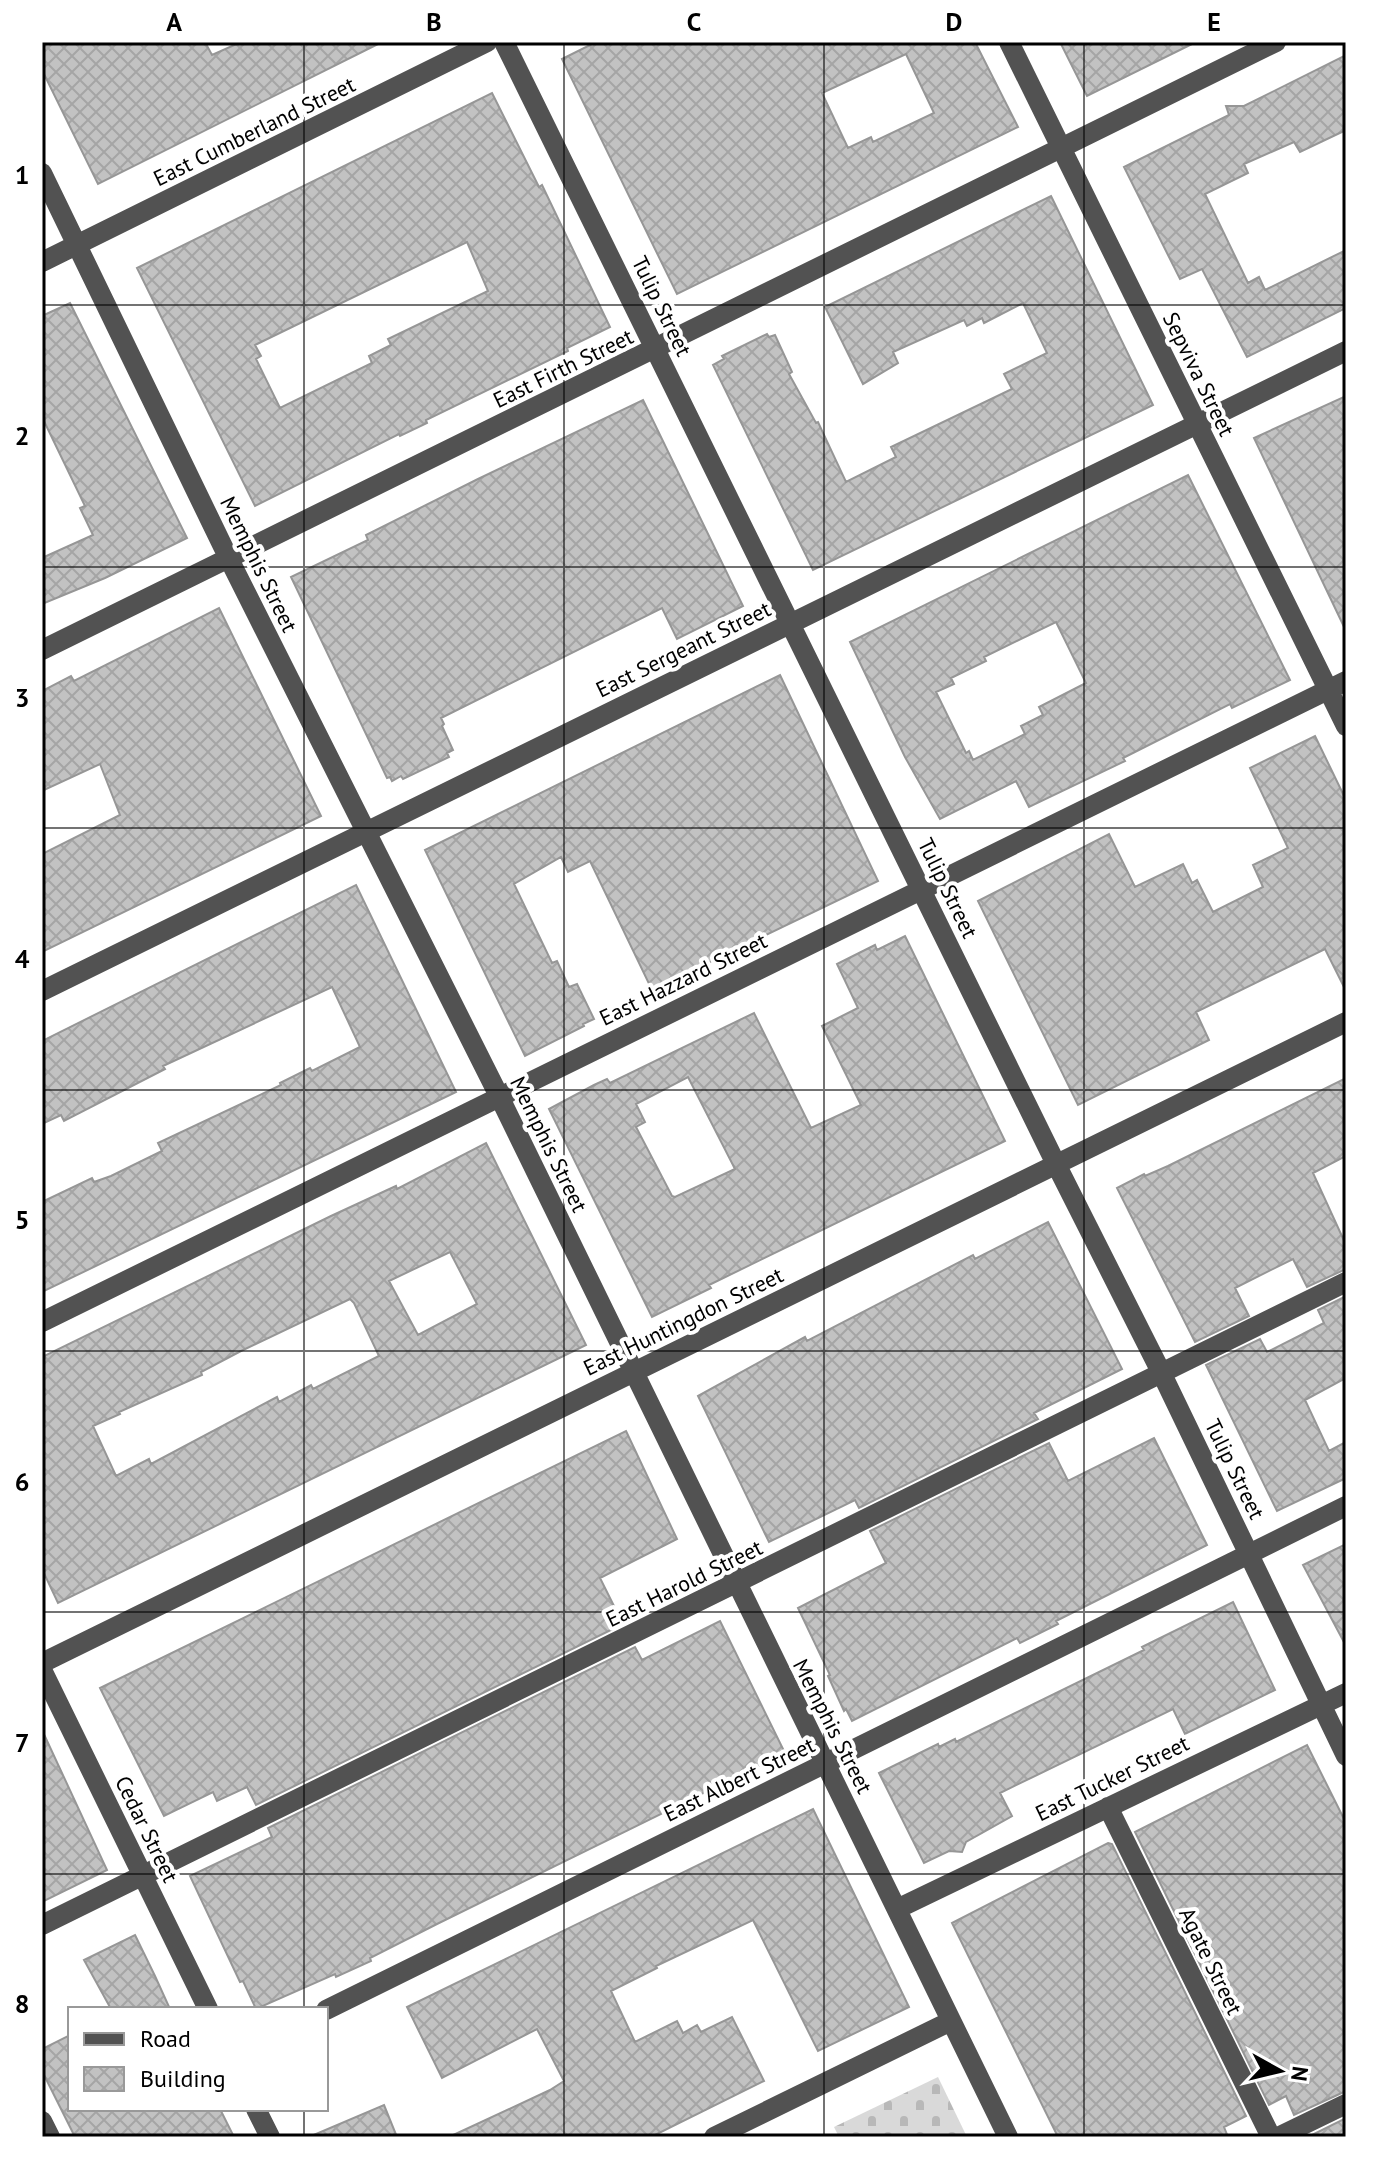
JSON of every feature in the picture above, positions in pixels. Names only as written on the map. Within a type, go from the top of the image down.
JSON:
[{"type":"street","name":"East Cumberland Street","points":[[42,262],[487,42]]},
{"type":"street","name":"Tulip Street","points":[[504,42],[1161,1372],[1346,1756]]},
{"type":"street","name":"Sepviva Street","points":[[1009,42],[1198,426],[1337,686],[1346,726]]},
{"type":"street","name":"East Firth Street","points":[[42,650],[1276,42]]},
{"type":"street","name":"Memphis Street","points":[[42,173],[229,559],[499,1096],[824,1764],[899,1908],[1008,2137]]},
{"type":"street","name":"East Sergeant Street","points":[[42,991],[1346,351]]},
{"type":"street","name":"East Hazzard Street","points":[[42,1322],[1337,686]]},
{"type":"street","name":"East Huntingdon Street","points":[[42,1663],[1346,1022]]},
{"type":"street","name":"East Harold Street","points":[[42,1925],[1346,1282]]},
{"type":"street","name":"East Albert Street","points":[[328,2009],[1346,1506]]},
{"type":"street","name":"Cedar Street","points":[[42,1670],[207,2007]]},
{"type":"street","name":"East Tucker Street","points":[[899,1908],[1346,1693]]},
{"type":"street","name":"Agate Street","points":[[1108,1807],[1271,2137]]},
{"type":"street","points":[[714,2137],[951,2021]]},
{"type":"street","points":[[1278,2137],[1346,2104]]},
{"type":"street","points":[[257,2111],[270,2137]]},
{"type":"street","points":[[42,2121],[50,2137]]},
{"type":"green space","points":[[938,2077],[967,2137],[839,2137],[834,2127]]},
{"type":"building","points":[[42,42],[205,42],[212,55],[241,42],[382,42],[98,184],[42,70]]},
{"type":"building","points":[[596,42],[975,42],[1018,127],[677,294],[562,59]],"holes":[[[906,54],[934,113],[873,142],[871,137],[848,148],[822,93]]]},
{"type":"building","points":[[1060,42],[1196,42],[1087,96]]},
{"type":"building","points":[[1346,55],[1346,130],[1300,152],[1294,142],[1244,164],[1248,173],[1205,194],[1248,283],[1259,277],[1265,290],[1346,250],[1346,308],[1247,357],[1202,269],[1180,279],[1124,167],[1229,115],[1226,106],[1244,106]]},
{"type":"building","points":[[492,93],[539,187],[542,185],[610,327],[567,348],[568,351],[426,420],[427,423],[255,506],[137,268]],"holes":[[[467,242],[488,291],[388,339],[391,345],[369,356],[372,363],[280,408],[256,359],[261,356],[255,345]]]},
{"type":"building","points":[[1051,196],[1153,405],[813,570],[713,365],[724,359],[722,356],[767,334],[769,337],[775,335],[792,372],[789,374],[818,422],[846,482],[896,457],[891,447],[1012,389],[1004,374],[1047,353],[1023,303],[984,323],[982,318],[967,326],[964,320],[893,352],[898,363],[863,384],[825,307]]},
{"type":"building","points":[[70,303],[187,538],[105,578],[42,604],[42,558],[93,535],[80,508],[85,506],[42,417],[42,316]]},
{"type":"building","points":[[1346,396],[1346,631],[1254,438]]},
{"type":"building","points":[[643,400],[743,606],[677,639],[662,608],[441,718],[453,750],[447,753],[449,757],[403,779],[401,776],[392,781],[390,777],[387,778],[291,577],[368,540],[366,535]]},
{"type":"building","points":[[1188,475],[1290,680],[1232,708],[1230,704],[1123,758],[1125,761],[1029,807],[1016,781],[940,819],[905,757],[850,642]],"holes":[[[1056,622],[1086,683],[1039,707],[1043,715],[1021,726],[1025,734],[973,760],[969,751],[966,753],[936,692],[954,684],[951,678],[986,661],[984,657]]]},
{"type":"building","points":[[219,608],[321,816],[42,952],[42,854],[120,815],[100,764],[42,791],[42,691],[71,676],[74,681]]},
{"type":"building","points":[[780,675],[878,881],[652,990],[590,861],[568,872],[561,857],[514,884],[552,963],[557,961],[569,987],[577,984],[594,1019],[525,1056],[425,850]]},
{"type":"building","points":[[1315,736],[1346,800],[1346,991],[1325,949],[1196,1012],[1209,1040],[1078,1105],[978,901],[1109,834],[1135,887],[1183,864],[1192,883],[1197,880],[1213,912],[1263,887],[1253,865],[1288,848],[1250,768]]},
{"type":"building","points":[[356,885],[456,1092],[42,1292],[42,1202],[92,1178],[94,1182],[111,1176],[162,1151],[158,1143],[281,1085],[310,1068],[312,1071],[360,1047],[332,987],[163,1066],[165,1069],[64,1121],[61,1115],[42,1124],[42,1041]]},
{"type":"building","points":[[905,936],[1005,1141],[709,1285],[711,1288],[652,1317],[549,1109],[594,1085],[607,1079],[610,1083],[754,1013],[811,1128],[861,1105],[822,1026],[858,1008],[837,964],[875,945],[877,950]],"holes":[[[688,1077],[735,1169],[672,1196],[636,1127],[645,1122],[636,1104]]]},
{"type":"building","points":[[1346,1078],[1346,1156],[1313,1173],[1346,1245],[1346,1269],[1307,1287],[1293,1259],[1235,1288],[1249,1316],[1195,1342],[1117,1188]]},
{"type":"building","points":[[486,1143],[586,1345],[58,1603],[42,1569],[42,1357],[331,1216],[396,1186],[397,1189]],"holes":[[[450,1252],[477,1304],[418,1335],[389,1281]],[[350,1299],[379,1356],[313,1389],[311,1385],[279,1402],[277,1397],[151,1464],[149,1459],[116,1476],[93,1426],[202,1375],[201,1372],[241,1351]]]},
{"type":"building","points":[[1048,1222],[1122,1369],[1034,1413],[1038,1419],[859,1508],[855,1500],[769,1542],[698,1396],[805,1337],[807,1341],[973,1255],[975,1259]]},
{"type":"building","points":[[1346,1296],[1346,1378],[1305,1400],[1329,1451],[1346,1442],[1346,1478],[1277,1511],[1206,1365],[1260,1339],[1267,1352],[1324,1323],[1318,1310]]},
{"type":"building","points":[[626,1431],[677,1539],[600,1578],[623,1624],[256,1805],[247,1787],[217,1801],[213,1792],[164,1816],[100,1688]]},
{"type":"building","points":[[1154,1438],[1207,1545],[1056,1621],[1058,1624],[1020,1643],[1017,1638],[852,1721],[846,1709],[844,1711],[798,1608],[886,1563],[870,1531],[1049,1443],[1068,1481]]},
{"type":"building","points":[[1346,1544],[1346,1646],[1303,1565]]},
{"type":"building","points":[[1233,1602],[1275,1690],[1185,1734],[1173,1709],[1000,1793],[1012,1816],[966,1842],[962,1852],[949,1851],[924,1863],[879,1773],[938,1744],[939,1747],[955,1739],[956,1742],[1144,1650],[1142,1647]]},
{"type":"building","points":[[720,1621],[785,1753],[437,1924],[370,1958],[371,1961],[255,2007],[190,1876],[272,1837],[268,1828],[635,1647],[642,1660]]},
{"type":"building","points":[[42,1730],[107,1870],[42,1902]]},
{"type":"building","points":[[1307,1745],[1346,1823],[1346,2091],[1294,2115],[1286,2096],[1269,2105],[1135,1832]]},
{"type":"building","points":[[813,1809],[909,2007],[818,2051],[753,1920],[611,1991],[635,2042],[677,2021],[683,2033],[697,2025],[701,2032],[732,2017],[764,2081],[651,2137],[449,2137],[564,2081],[537,2029],[442,2078],[407,2007]]},
{"type":"building","points":[[1108,1843],[1112,1844],[1246,2116],[1224,2127],[1228,2137],[1058,2137],[952,1923]]},
{"type":"building","points":[[135,1935],[169,2007],[110,2007],[84,1960]]},
{"type":"building","points":[[68,2036],[68,2111],[221,2111],[234,2137],[75,2137],[42,2071],[42,2049]]},
{"type":"building","points":[[384,2105],[397,2137],[309,2137]]},
{"type":"building","points":[[1346,2118],[1346,2137],[1308,2137]]}]
